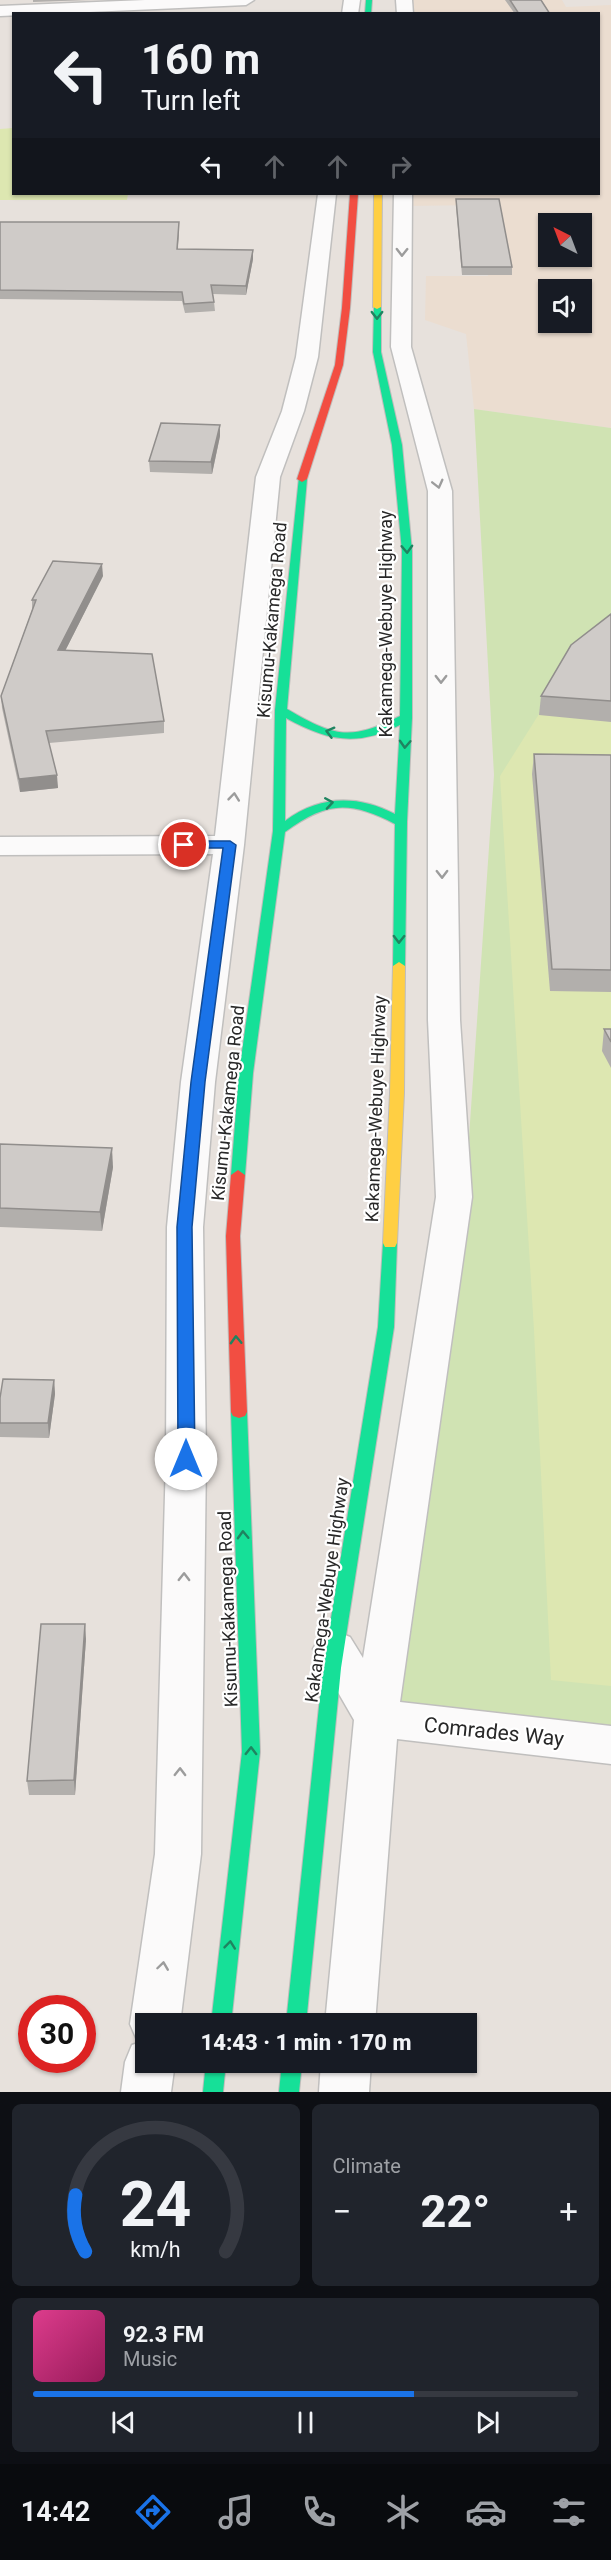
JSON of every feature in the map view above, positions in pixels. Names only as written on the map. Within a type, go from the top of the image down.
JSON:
[{"type":"highway","name":"Kisumu-Kakamega Road","points":[[222,2013],[251,1752],[233,1236],[246,1073],[279,831],[281,710],[302,474],[339,365],[346,308],[354,195]]},
{"type":"highway","name":"Kakamega-Webuye Highway","points":[[297,2013],[335,1649],[386,1327],[397,1092],[401,822],[406,718],[407,550],[397,444],[377,352],[378,195]]},
{"type":"highway","points":[[281,710],[307,725],[340,735],[362,736],[406,718]]},
{"type":"highway","points":[[279,831],[306,811],[334,801],[359,802],[382,810],[401,822]]},
{"type":"highway","points":[[213,2092],[215,2073]]},
{"type":"highway","points":[[289,2092],[291,2073]]},
{"type":"street","points":[[0,11],[246,0]]},
{"type":"street","points":[[156,2013],[178,1854],[186,1459],[185,1227],[198,1082],[230,845],[268,477],[293,411],[307,357],[327,195]]},
{"type":"street","points":[[351,2013],[376,1718],[454,1197],[444,1020],[440,491],[401,347],[403,195]]},
{"type":"street","points":[[272,467],[312,448]]},
{"type":"street","points":[[401,472],[428,450]]},
{"type":"street","points":[[0,846],[230,845]]},
{"type":"street","points":[[335,1649],[376,1718]]},
{"type":"street","name":"Comrades Way","points":[[376,1718],[611,1745]]},
{"type":"street","points":[[146,2092],[149,2073]]},
{"type":"street","points":[[344,2092],[345,2073]]},
{"type":"shaded area","points":[[395,0],[562,0],[566,7],[611,5],[611,428],[474,409],[466,334],[425,320],[426,276],[488,276],[481,205],[405,206],[406,195],[600,195],[600,12],[397,12]]},
{"type":"green space","points":[[12,128],[12,195],[128,195],[127,200],[0,200],[0,129]]},
{"type":"green space","points":[[474,409],[611,428],[611,1749],[395,1740],[465,1195],[494,775]]},
{"type":"green space","points":[[611,632],[611,1686],[551,1680],[534,1330],[500,776],[570,665]]},
{"type":"building","points":[[510,0],[541,0],[549,12],[518,12]]},
{"type":"building","points":[[456,199],[499,199],[512,267],[462,267]]},
{"type":"building","points":[[0,222],[179,222],[177,249],[253,250],[246,286],[211,285],[214,302],[184,304],[182,292],[0,290]]},
{"type":"building","points":[[161,423],[220,425],[211,462],[149,461]]},
{"type":"building","points":[[53,561],[102,564],[58,650],[152,654],[164,721],[46,731],[57,775],[19,779],[1,696],[36,600],[32,600]]},
{"type":"building","points":[[611,614],[611,701],[541,696],[571,645]]},
{"type":"building","points":[[534,754],[611,755],[611,970],[552,969]]},
{"type":"building","points":[[604,1029],[611,1029],[611,1042]]},
{"type":"building","points":[[0,1144],[112,1148],[100,1212],[0,1208]]},
{"type":"building","points":[[3,1379],[54,1380],[48,1423],[0,1423]]},
{"type":"building","points":[[41,1624],[85,1624],[74,1780],[27,1781]]},
{"type":"traffic: fast","points":[[368,12],[369,0]]},
{"type":"traffic: fast","points":[[377,307],[377,352],[397,445],[407,551],[406,718],[401,822],[399,966]]},
{"type":"traffic: fast","points":[[238,1175],[246,1073],[279,831],[281,710],[302,479]]},
{"type":"traffic: fast","points":[[281,710],[322,731],[355,737],[371,734],[406,718]]},
{"type":"traffic: fast","points":[[279,831],[310,811],[324,805],[338,803],[352,803],[367,807],[401,822]]},
{"type":"traffic: fast","points":[[297,2013],[332,1668],[386,1327],[390,1243]]},
{"type":"traffic: fast","points":[[222,2013],[251,1752],[239,1412]]},
{"type":"traffic: fast","points":[[213,2092],[215,2073]]},
{"type":"traffic: fast","points":[[289,2092],[291,2073]]},
{"type":"traffic: slow","points":[[377,307],[378,195]]},
{"type":"traffic: slow","points":[[390,1243],[397,1093],[399,966]]},
{"type":"traffic: jam","points":[[302,479],[339,365],[346,308],[354,195]]},
{"type":"traffic: jam","points":[[238,1175],[233,1236],[239,1412]]},
{"type":"route","points":[[184,845],[230,845],[198,1082],[185,1227],[186,1459]]}]
